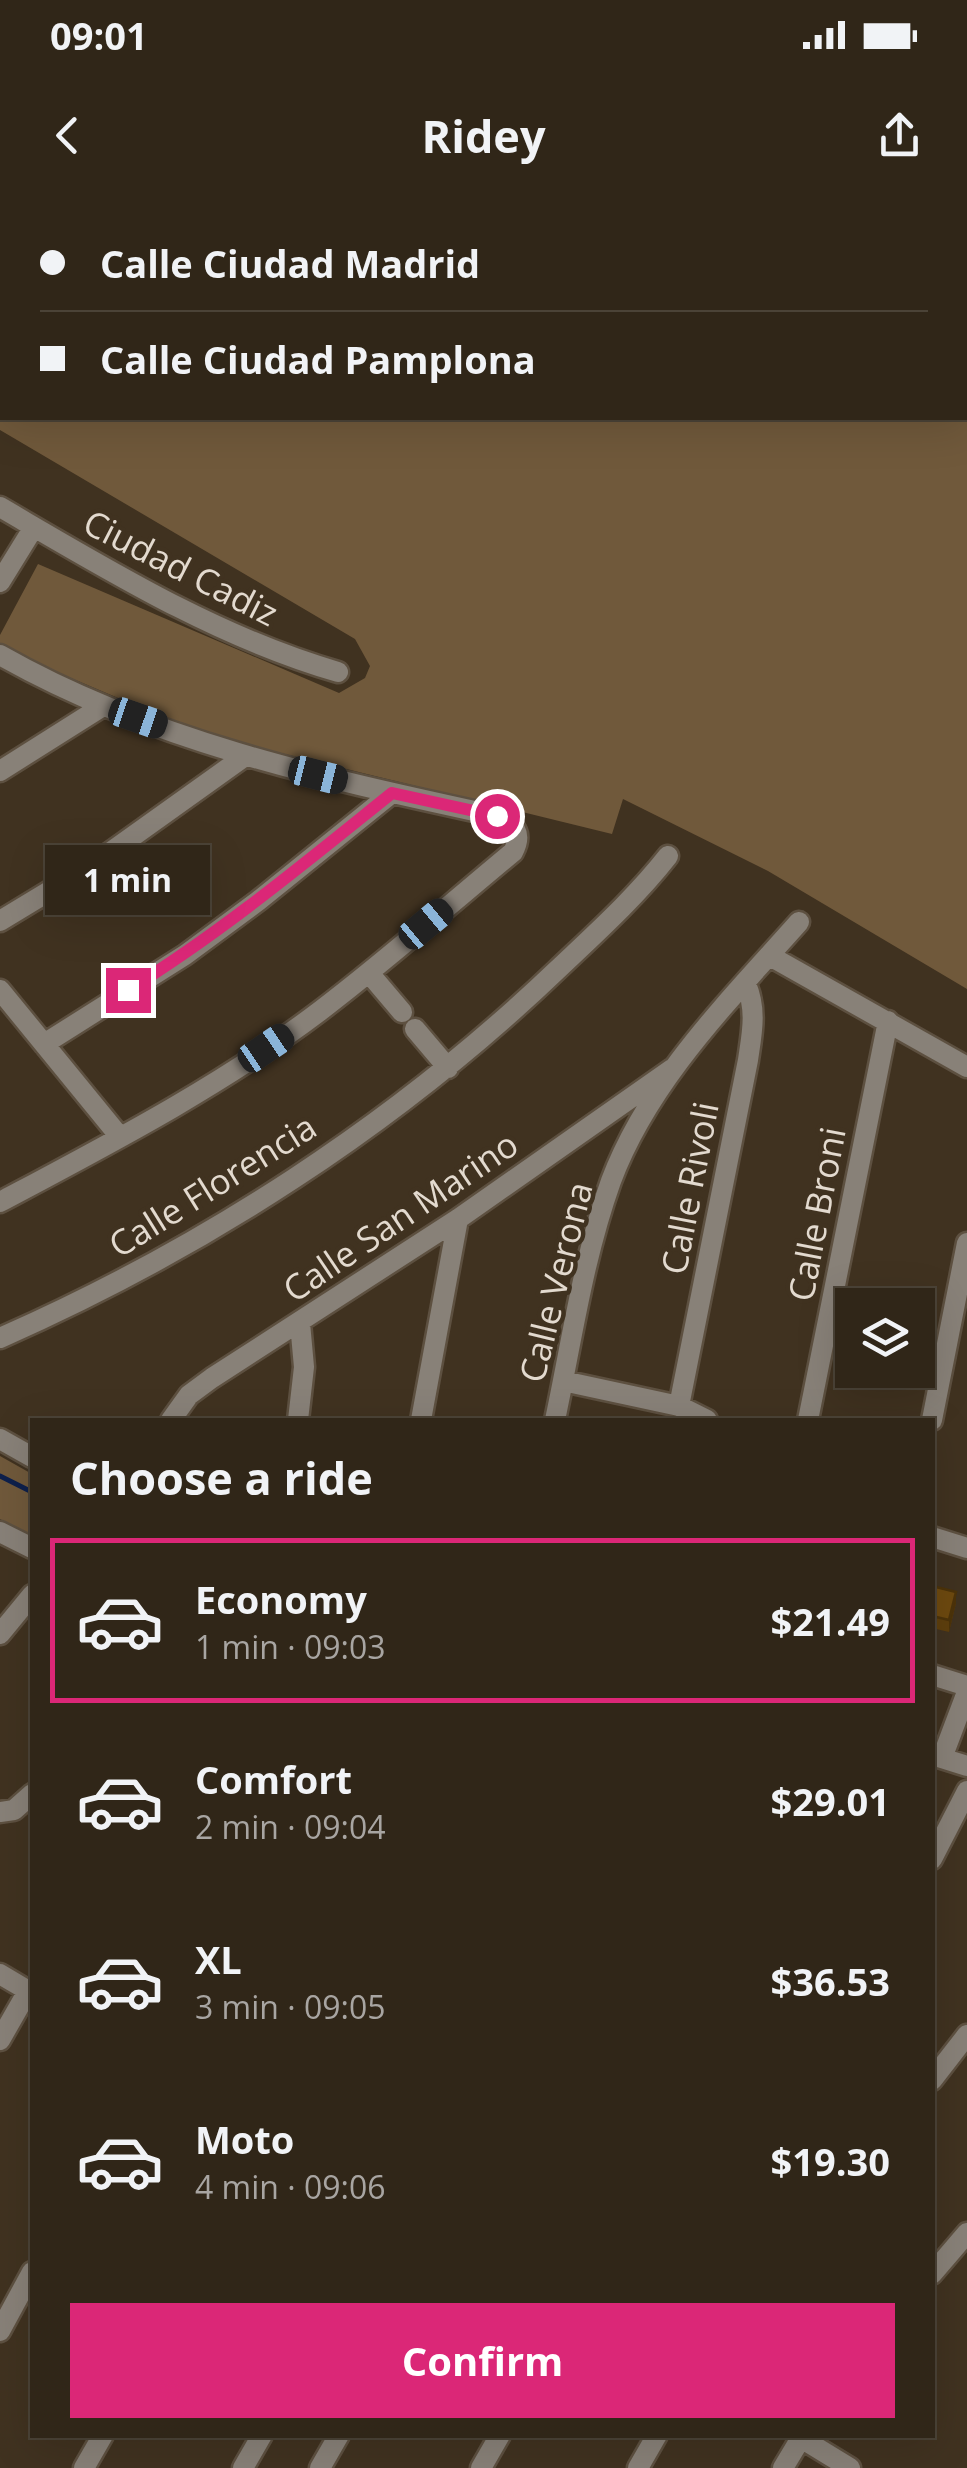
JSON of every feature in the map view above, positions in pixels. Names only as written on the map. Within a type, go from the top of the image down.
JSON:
[{"type":"street","name":"Ciudad Cadiz","points":[[0,506],[118,576],[189,612],[272,651],[338,672]]},
{"type":"street","points":[[0,582],[34,527]]},
{"type":"street","points":[[0,654],[103,706],[245,756],[497,816],[510,823],[519,841],[513,852],[318,1013],[120,1137],[2,1198]]},
{"type":"street","points":[[0,771],[103,706]]},
{"type":"street","points":[[0,920],[94,864],[245,756]]},
{"type":"street","points":[[44,1044],[185,955],[392,793]]},
{"type":"street","name":"Calle Florencia","points":[[0,1338],[194,1242],[448,1068],[505,1020],[642,890],[668,856]]},
{"type":"street","name":"Calle Verona","points":[[555,1418],[588,1254],[612,1178],[672,1069],[800,922]]},
{"type":"street","points":[[770,956],[967,1067]]},
{"type":"street","points":[[369,972],[448,1068]]},
{"type":"street","name":"Calle Rivoli","points":[[678,1406],[748,1060],[754,1016],[746,984]]},
{"type":"street","points":[[0,990],[120,1137]]},
{"type":"street","name":"Calle Broni","points":[[808,1418],[888,1021]]},
{"type":"street","name":"Calle San Marino","points":[[172,1418],[189,1395],[458,1219],[672,1069]]},
{"type":"street","points":[[421,1418],[458,1219]]},
{"type":"street","points":[[932,1418],[967,1243]]},
{"type":"street","points":[[298,1418],[304,1367],[300,1323]]},
{"type":"street","points":[[563,1382],[678,1406],[703,1418]]},
{"type":"street","points":[[0,1439],[30,1457]]},
{"type":"street","points":[[0,1532],[30,1547]]},
{"type":"street","points":[[935,1538],[967,1548]]},
{"type":"street","points":[[0,1634],[30,1597]]},
{"type":"street","points":[[935,1676],[967,1689],[937,1756],[967,1766]]},
{"type":"street","points":[[935,1854],[967,1791]]},
{"type":"street","points":[[0,1812],[14,1810],[30,1796]]},
{"type":"street","points":[[0,1974],[30,1992],[0,2040]]},
{"type":"street","points":[[935,2076],[967,2035]]},
{"type":"street","points":[[935,2270],[967,2233]]},
{"type":"street","points":[[0,2331],[30,2276]]},
{"type":"street","points":[[84,2468],[101,2438]]},
{"type":"street","points":[[242,2468],[260,2438]]},
{"type":"street","points":[[320,2468],[338,2438]]},
{"type":"street","points":[[480,2468],[498,2438]]},
{"type":"street","points":[[638,2468],[655,2438]]},
{"type":"street","points":[[783,2468],[797,2438]]},
{"type":"street","points":[[801,2438],[850,2468]]},
{"type":"shaded area","points":[[0,420],[967,420],[967,989],[768,871],[623,799],[612,834],[244,744],[170,720],[0,648],[0,635],[38,564],[339,693],[365,678],[370,666],[355,639],[0,430]]},
{"type":"shaded area","points":[[0,1456],[30,1473],[30,1535],[0,1519]]},
{"type":"building","points":[[935,1587],[956,1592],[949,1620],[935,1617]]},
{"type":"waterway","points":[[0,1476],[30,1491]]},
{"type":"route","points":[[128,990],[185,955],[258,901],[392,793],[497,816]]}]
